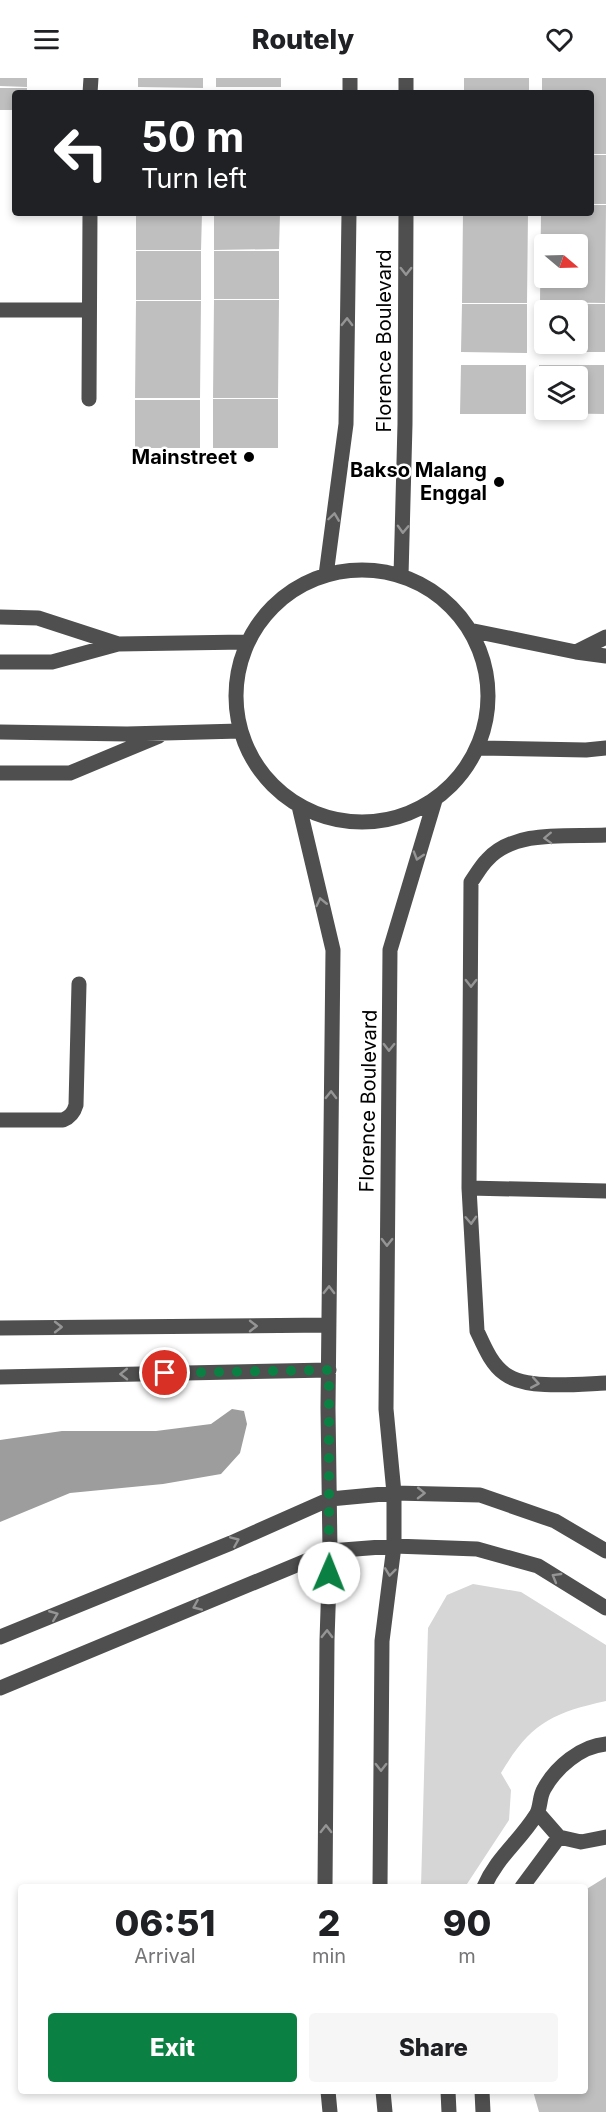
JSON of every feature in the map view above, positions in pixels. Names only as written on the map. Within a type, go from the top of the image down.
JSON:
[{"type":"street","points":[[89,399],[90,216]]},
{"type":"street","name":"Florence Boulevard","points":[[326,574],[346,424],[349,216]]},
{"type":"street","name":"Florence Boulevard","points":[[401,576],[405,424],[406,216]]},
{"type":"street","points":[[0,310],[89,310]]},
{"type":"street","points":[[372,571],[401,576],[431,590],[474,631],[486,670],[488,704],[478,748],[463,773],[435,800],[399,817],[367,823],[333,820],[299,806],[270,783],[249,752],[240,731],[237,686],[245,642],[272,607],[309,582],[326,574],[372,571]]},
{"type":"street","points":[[0,617],[38,618],[118,644]]},
{"type":"street","points":[[474,631],[606,656]]},
{"type":"street","points":[[576,652],[606,638]]},
{"type":"street","points":[[0,662],[52,662],[118,644],[245,642]]},
{"type":"street","points":[[0,732],[240,731]]},
{"type":"street","points":[[0,773],[70,773],[167,732]]},
{"type":"street","points":[[478,748],[586,750],[606,748]]},
{"type":"street","points":[[586,750],[606,760]]},
{"type":"street","name":"Florence Boulevard","points":[[380,1884],[382,1641],[394,1546],[394,1493],[386,1409],[390,950],[435,800]]},
{"type":"street","name":"Florence Boulevard","points":[[299,806],[333,950],[326,1884]]},
{"type":"street","points":[[606,835],[522,838],[503,846],[487,860],[471,882],[469,1188],[477,1331],[487,1353],[505,1374],[536,1385],[606,1383]]},
{"type":"street","points":[[0,1120],[63,1120],[75,1110],[79,984]]},
{"type":"street","points":[[469,1188],[606,1191]]},
{"type":"street","points":[[0,1328],[329,1325]]},
{"type":"street","points":[[0,1377],[329,1370]]},
{"type":"street","points":[[0,1637],[330,1499],[394,1493],[480,1495],[555,1521],[606,1551]]},
{"type":"street","points":[[0,1688],[330,1551],[394,1546],[477,1549],[538,1566],[606,1608]]},
{"type":"street","points":[[485,1884],[492,1869],[538,1813],[542,1790],[554,1775],[573,1756],[606,1744]]},
{"type":"street","points":[[538,1813],[559,1837],[580,1842],[606,1837]]},
{"type":"street","points":[[524,1884],[559,1837]]},
{"type":"street","points":[[328,2094],[330,2112]]},
{"type":"street","points":[[383,2094],[385,2112]]},
{"type":"street","points":[[448,2094],[449,2112]]},
{"type":"street","points":[[482,2094],[483,2112]]},
{"type":"shaded area","points":[[232,1409],[244,1411],[247,1424],[240,1453],[221,1474],[163,1484],[70,1493],[0,1522],[0,1440],[62,1431],[156,1431],[211,1424]]},
{"type":"shaded area","points":[[473,1584],[521,1592],[606,1645],[606,1701],[570,1710],[544,1723],[532,1732],[512,1756],[501,1773],[511,1790],[509,1820],[467,1884],[421,1884],[428,1628],[447,1595]]},
{"type":"building","points":[[0,78],[27,78],[27,87],[0,86]]},
{"type":"building","points":[[138,78],[203,78],[203,88],[138,87]]},
{"type":"building","points":[[216,78],[281,78],[281,87],[216,87]]},
{"type":"building","points":[[464,78],[529,78],[529,90],[464,90]]},
{"type":"building","points":[[542,78],[606,78],[606,154],[594,154],[594,90],[542,90]]},
{"type":"building","points":[[0,88],[27,88],[27,90],[12,90],[12,110],[0,110]]},
{"type":"building","points":[[594,155],[606,155],[606,204],[594,204]]},
{"type":"building","points":[[594,205],[606,205],[605,303],[588,303],[588,300],[540,300],[540,288],[588,288],[588,234],[541,234],[541,216],[594,216]]},
{"type":"building","points":[[136,216],[202,216],[201,250],[136,250]]},
{"type":"building","points":[[214,216],[280,216],[279,249],[214,250]]},
{"type":"building","points":[[463,216],[528,216],[527,303],[462,303]]},
{"type":"building","points":[[136,251],[201,251],[201,300],[136,300]]},
{"type":"building","points":[[214,251],[279,251],[279,299],[214,299]]},
{"type":"building","points":[[214,300],[279,300],[278,398],[213,398]]},
{"type":"building","points":[[136,301],[201,301],[200,398],[135,398]]},
{"type":"building","points":[[462,304],[527,304],[527,353],[461,352]]},
{"type":"building","points":[[588,304],[605,304],[605,352],[588,352]]},
{"type":"building","points":[[461,365],[526,365],[526,414],[460,414]]},
{"type":"building","points":[[539,365],[604,365],[604,414],[588,414],[588,366]]},
{"type":"building","points":[[213,399],[278,399],[278,448],[213,448]]},
{"type":"building","points":[[135,400],[200,400],[200,448],[135,448]]},
{"type":"building","points":[[606,1877],[606,2112],[539,2112],[534,2094],[588,2094],[588,1888]]},
{"type":"place","name":"Mainstreet","points":[[249,457]]},
{"type":"place","name":"Bakso Malang Enggal","points":[[499,482]]},
{"type":"route","points":[[165,1373],[329,1370],[329,1573]]}]
